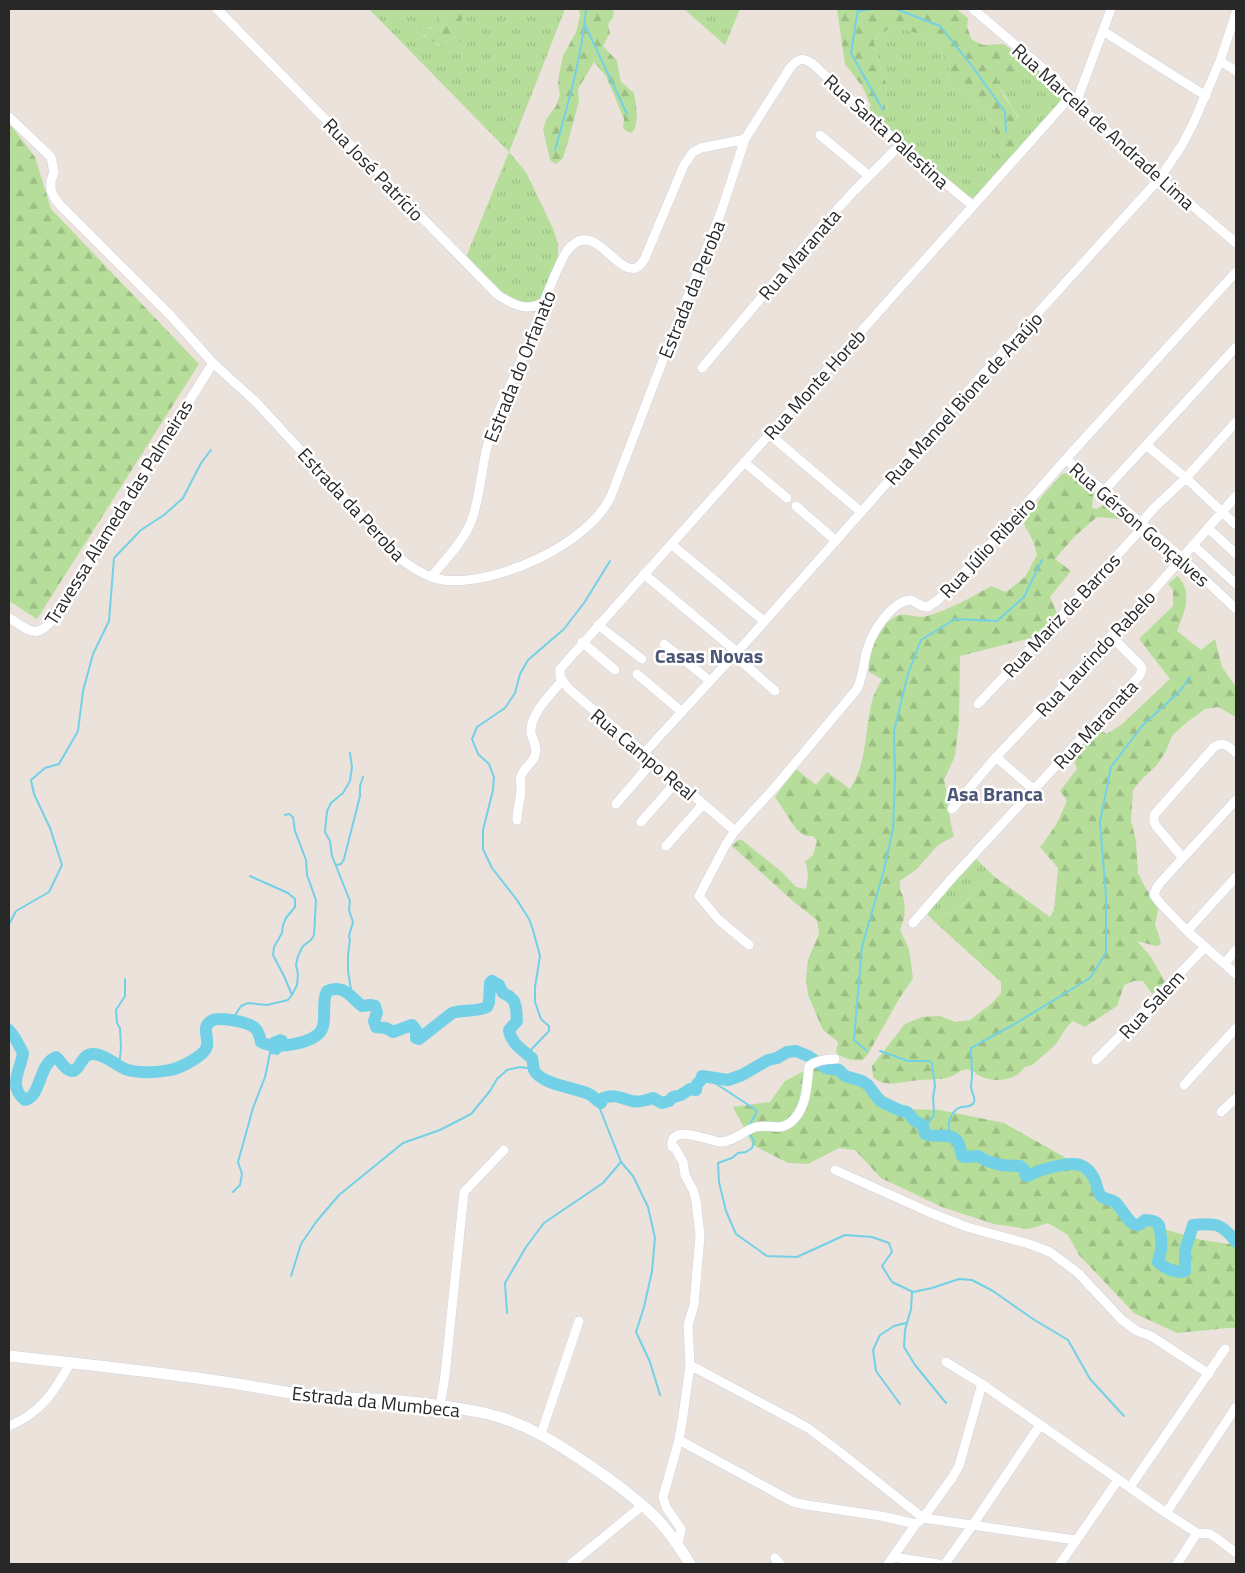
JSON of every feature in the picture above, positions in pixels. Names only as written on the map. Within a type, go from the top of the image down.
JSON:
[{"type":"main road","name":"Estrada da Mumbeca","points":[[9,1356],[203,1379],[298,1394],[392,1400],[489,1414],[514,1422],[541,1434],[616,1483],[653,1515],[678,1545],[690,1564]]},
{"type":"street","name":"Rua José Patrício","points":[[217,9],[498,294],[520,307],[537,306],[542,303]]},
{"type":"street","name":"Rua Marcela de Andrade Lima","points":[[973,9],[1057,80],[1074,100],[1160,178],[1236,243]]},
{"type":"street","points":[[1074,100],[1111,9]]},
{"type":"street","name":"Rua Manoel Bione de Araújo","points":[[644,753],[1160,178],[1182,145],[1206,96],[1220,62],[1232,40],[1236,17]]},
{"type":"street","points":[[1103,31],[1206,96]]},
{"type":"street","name":"Estrada da Peroba","points":[[9,117],[51,157],[54,172],[51,181],[52,190],[60,205],[170,315],[213,363],[256,402],[402,560],[414,569],[442,580],[475,579],[524,566],[567,542],[604,511],[721,212],[745,139],[790,68],[800,58]]},
{"type":"street","name":"Rua Santa Palestina","points":[[800,58],[804,58],[813,64],[900,144],[973,206]]},
{"type":"street","points":[[1220,62],[1236,71]]},
{"type":"street","name":"Rua Monte Horeb","points":[[517,820],[522,774],[536,755],[536,744],[531,733],[533,720],[560,677],[562,665],[973,206],[1074,100]]},
{"type":"street","points":[[820,135],[868,176]]},
{"type":"street","name":"Estrada do Orfanato","points":[[431,577],[454,549],[471,522],[482,476],[485,452],[491,432],[533,332],[542,303],[567,251],[575,243],[585,240],[592,242],[625,266],[637,267],[645,258],[684,165],[693,152],[701,148],[745,139]]},
{"type":"street","name":"Rua Maranata","points":[[702,368],[820,228],[900,144]]},
{"type":"street","name":"Rua Júlio Ribeiro","points":[[735,830],[776,786],[857,689],[864,670],[868,647],[876,630],[889,612],[908,600],[925,607],[931,606],[988,548],[1236,272]]},
{"type":"street","points":[[1104,491],[1236,347]]},
{"type":"street","name":"Travessa Alameda das Palmeiras","points":[[9,618],[31,631],[40,632],[47,628],[213,363]]},
{"type":"street","name":"Rua Mariz de Barros","points":[[978,704],[1064,613],[1143,524],[1159,502],[1186,478],[1236,422]]},
{"type":"street","points":[[769,434],[861,512]]},
{"type":"street","points":[[1146,445],[1186,478],[1236,525]]},
{"type":"street","name":"Rua Gérson Gonçalves","points":[[1066,459],[1182,558],[1236,609]]},
{"type":"street","points":[[744,462],[788,498]]},
{"type":"street","name":"Rua Laurindo Rabelo","points":[[952,809],[996,757],[1146,599],[1236,496]]},
{"type":"street","points":[[796,506],[835,540]]},
{"type":"street","points":[[1208,528],[1236,554]]},
{"type":"street","points":[[670,544],[764,620]]},
{"type":"street","points":[[1193,544],[1236,584]]},
{"type":"street","points":[[644,574],[735,653],[775,691]]},
{"type":"street","points":[[598,625],[642,659]]},
{"type":"street","name":"Rua Maranata","points":[[913,923],[1142,672],[1141,666],[1111,636]]},
{"type":"street","points":[[582,642],[615,670]]},
{"type":"street","points":[[664,644],[710,681]]},
{"type":"street","points":[[637,674],[682,712]]},
{"type":"street","name":"Rua Campo Real","points":[[560,677],[575,695],[735,830]]},
{"type":"street","points":[[1183,858],[1156,826],[1154,815],[1214,747],[1224,744],[1236,753]]},
{"type":"street","points":[[996,757],[1034,790]]},
{"type":"street","points":[[616,804],[653,761]]},
{"type":"street","points":[[641,822],[677,781]]},
{"type":"street","points":[[1236,800],[1160,884],[1154,895],[1187,931],[1236,974]]},
{"type":"street","points":[[666,846],[703,804]]},
{"type":"street","points":[[735,830],[698,896],[718,920],[749,945]]},
{"type":"street","points":[[1187,931],[1236,877]]},
{"type":"street","name":"Rua Salem","points":[[1096,1060],[1205,947]]},
{"type":"street","points":[[1224,963],[1236,950]]},
{"type":"street","points":[[1184,1085],[1236,1028]]},
{"type":"street","points":[[1229,1037],[1236,1043]]},
{"type":"street","points":[[678,1545],[681,1529],[666,1507],[663,1497],[679,1440],[690,1365],[688,1325],[694,1305],[700,1236],[696,1200],[685,1176],[683,1162],[675,1148],[672,1147],[672,1140],[674,1137],[686,1134],[714,1141],[726,1141],[762,1126],[774,1128],[789,1124],[801,1108],[809,1066],[824,1059],[835,1059]]},
{"type":"street","points":[[1222,1112],[1236,1098]]},
{"type":"street","points":[[440,1406],[445,1376],[464,1192],[504,1150]]},
{"type":"street","points":[[835,1170],[958,1224],[1030,1244],[1050,1252],[1077,1272],[1122,1320],[1137,1331],[1151,1336],[1208,1374]]},
{"type":"street","points":[[541,1434],[578,1321]]},
{"type":"street","points":[[1130,1487],[1226,1349]]},
{"type":"street","points":[[9,1426],[34,1412],[48,1398],[71,1362]]},
{"type":"street","points":[[946,1362],[982,1384],[1166,1513],[1197,1533],[1210,1534],[1236,1553]]},
{"type":"street","points":[[690,1365],[808,1428],[840,1452],[920,1521]]},
{"type":"street","points":[[890,1560],[959,1466],[982,1384]]},
{"type":"street","points":[[1166,1513],[1236,1408]]},
{"type":"street","points":[[945,1564],[1040,1425]]},
{"type":"street","points":[[679,1440],[793,1502],[881,1516],[1076,1540]]},
{"type":"street","points":[[1060,1564],[1118,1480]]},
{"type":"street","points":[[571,1564],[643,1505]]},
{"type":"street","points":[[1177,1564],[1197,1533]]},
{"type":"street","points":[[890,1560],[938,1564]]},
{"type":"green space","points":[[369,9],[439,9],[439,17],[443,27],[434,29],[428,27],[423,35],[439,46],[458,25],[463,9],[565,9],[509,152]]},
{"type":"green space","points":[[439,9],[463,9],[463,17],[460,23],[468,24],[464,36],[453,45],[446,46],[433,42],[427,38],[418,26],[434,29],[443,27],[439,17]]},
{"type":"green space","points":[[579,9],[614,9],[613,18],[608,24],[610,33],[603,46],[617,61],[621,82],[634,93],[637,114],[636,124],[632,133],[623,128],[624,119],[606,76],[594,62],[578,89],[579,101],[567,145],[563,158],[556,164],[550,160],[543,129],[547,118],[556,106],[560,94],[558,84],[563,56],[576,32],[580,16]]},
{"type":"green space","points":[[684,9],[740,9],[725,45]]},
{"type":"green space","points":[[837,9],[956,9],[968,18],[967,27],[972,40],[983,45],[1003,44],[1023,57],[1019,66],[1013,71],[1007,75],[997,77],[999,87],[1017,116],[1019,123],[1019,133],[1013,151],[1006,156],[997,157],[995,130],[986,111],[973,95],[945,86],[949,70],[941,50],[924,35],[902,29],[890,29],[879,34],[874,42],[886,83],[885,102],[887,115],[885,119],[880,119],[873,110],[862,86],[845,64]]},
{"type":"green space","points":[[890,29],[902,29],[924,35],[941,50],[949,70],[945,86],[973,95],[986,111],[995,130],[1019,118],[998,85],[997,76],[1023,57],[1059,86],[1066,95],[977,197],[973,198],[963,194],[867,110],[871,105],[873,110],[887,108],[885,102],[886,83],[874,42],[879,34]]},
{"type":"green space","points":[[9,123],[35,157],[51,209],[199,364],[37,619],[9,601]]},
{"type":"green space","points":[[509,152],[526,172],[554,231],[558,244],[558,261],[540,301],[522,304],[501,293],[466,257]]},
{"type":"green space","points":[[1071,472],[1094,488],[1092,508],[1097,509],[1108,501],[1128,518],[1097,517],[1075,536],[1055,559],[1071,571],[1050,597],[1057,613],[1035,637],[960,656],[959,723],[955,756],[944,780],[954,836],[937,846],[917,869],[900,881],[905,908],[904,920],[900,930],[909,949],[913,978],[863,1060],[845,1058],[836,1053],[838,1042],[823,1030],[808,995],[806,978],[808,960],[819,934],[817,920],[794,902],[732,846],[738,840],[742,840],[783,873],[796,887],[806,889],[808,876],[805,862],[813,855],[817,841],[813,836],[805,836],[796,829],[775,797],[796,769],[816,785],[827,772],[850,789],[860,768],[869,713],[876,690],[882,679],[869,672],[869,653],[877,636],[885,624],[900,615],[924,617],[960,603],[991,586],[1006,592],[1025,577],[1037,555],[1034,543],[1024,524],[1027,517],[1062,474]]},
{"type":"green space","points":[[1177,576],[1185,588],[1186,602],[1177,631],[1201,650],[1215,639],[1222,667],[1236,687],[1236,717],[1218,707],[1205,709],[1172,736],[1166,751],[1157,765],[1133,790],[1131,820],[1136,841],[1138,873],[1146,889],[1157,904],[1158,910],[1155,925],[1161,942],[1159,946],[1156,946],[1137,941],[1151,957],[1165,982],[1152,994],[1143,981],[1134,981],[1124,985],[1117,1006],[1085,1027],[1073,1021],[1054,1046],[1033,1064],[1025,1067],[1012,1077],[1003,1080],[989,1079],[971,1070],[967,1070],[960,1071],[943,1079],[895,1083],[878,1081],[873,1077],[872,1066],[905,1024],[922,1017],[940,1016],[955,1022],[970,1020],[991,1004],[1001,993],[1001,982],[936,923],[944,915],[955,911],[967,901],[977,884],[995,877],[1050,917],[1054,910],[1058,868],[1040,847],[1056,825],[1067,800],[1060,791],[1077,769],[1072,755],[1096,728],[1107,734],[1121,725],[1170,679],[1139,639],[1173,606],[1173,590],[1168,584]]},
{"type":"green space","points":[[976,859],[995,877],[977,884],[967,901],[955,911],[944,915],[936,923],[926,913]]},
{"type":"green space","points":[[812,1067],[860,1077],[902,1109],[940,1110],[1004,1123],[1084,1168],[1125,1218],[1202,1240],[1236,1245],[1236,1328],[1177,1333],[1134,1313],[1079,1255],[1068,1235],[1048,1223],[1029,1229],[994,1224],[942,1207],[881,1178],[855,1150],[839,1148],[808,1164],[788,1163],[753,1145],[733,1107],[770,1102],[785,1081]]},
{"type":"water","points":[[280,1034],[286,1036],[288,1040],[287,1046],[278,1055],[270,1054],[266,1045],[267,1041]]},
{"type":"waterway","points":[[555,150],[578,63],[586,9]]},
{"type":"waterway","points":[[858,9],[851,53],[883,110]]},
{"type":"waterway","points":[[859,11],[873,9]]},
{"type":"waterway","points":[[896,9],[940,26],[1005,112],[1006,132]]},
{"type":"waterway","points":[[585,25],[627,114]]},
{"type":"waterway","points":[[9,924],[16,911],[49,892],[62,865],[50,828],[34,794],[31,780],[45,768],[59,764],[78,731],[83,691],[93,654],[109,621],[114,558],[141,530],[164,515],[183,498],[201,463],[211,450]]},
{"type":"waterway","points":[[867,1051],[854,1040],[862,947],[884,870],[893,829],[894,731],[908,674],[921,640],[955,619],[997,621],[1024,597],[1042,560]]},
{"type":"waterway","points":[[527,1054],[549,1031],[549,1026],[541,1019],[535,1002],[535,987],[540,956],[529,919],[492,868],[483,849],[483,830],[493,790],[494,777],[489,764],[478,754],[472,739],[477,727],[505,708],[515,693],[520,674],[528,660],[564,629],[584,603],[610,561]]},
{"type":"waterway","points":[[952,1137],[949,1130],[949,1122],[952,1115],[959,1108],[973,1104],[974,1100],[971,1087],[971,1048],[1090,978],[1106,953],[1106,896],[1100,822],[1111,767],[1142,726],[1180,691],[1190,677]]},
{"type":"waterway","points":[[350,753],[352,767],[350,781],[343,793],[331,803],[327,811],[325,832],[330,841],[332,856],[350,901],[349,910],[353,922],[349,936],[348,971],[352,996]]},
{"type":"waterway","points":[[336,865],[341,864],[344,859],[363,777]]},
{"type":"waterway","points":[[232,1020],[241,1006],[248,1003],[267,1005],[288,1000],[297,985],[296,965],[298,956],[303,946],[314,935],[316,900],[307,875],[306,860],[295,831],[293,817],[289,814],[285,815]]},
{"type":"waterway","points":[[250,876],[288,893],[295,899],[295,907],[286,918],[282,933],[274,947],[273,955],[292,995]]},
{"type":"waterway","points":[[119,1066],[121,1048],[120,1028],[117,1023],[116,1010],[125,996],[125,979]]},
{"type":"waterway","points":[[9,1030],[23,1053],[16,1083],[20,1095],[25,1100],[34,1093],[46,1066],[56,1057],[71,1071],[74,1071],[85,1057],[94,1054],[105,1057],[121,1067],[138,1072],[158,1072],[180,1067],[192,1061],[205,1050],[207,1046],[206,1027],[211,1021],[215,1020],[233,1020],[251,1026],[257,1031],[261,1042],[267,1044],[284,1045],[303,1042],[318,1034],[322,1029],[325,996],[327,991],[333,989],[343,990],[362,1006],[375,1006],[377,1013],[374,1021],[376,1027],[386,1028],[393,1032],[412,1025],[416,1030],[416,1038],[419,1039],[452,1013],[487,1007],[490,983],[492,981],[499,985],[503,993],[514,1001],[517,1021],[509,1030],[510,1035],[518,1046],[532,1058],[534,1070],[538,1075],[551,1082],[589,1094],[601,1103],[603,1098],[612,1096],[637,1102],[653,1098],[662,1103],[690,1089],[696,1090],[702,1076],[728,1080],[742,1075],[768,1060],[777,1058],[787,1052],[796,1051],[808,1056],[826,1068],[839,1070],[845,1076],[862,1081],[868,1085],[880,1101],[907,1112],[915,1121],[923,1125],[925,1134],[953,1137],[959,1144],[962,1156],[978,1156],[1001,1165],[1020,1166],[1024,1169],[1026,1176],[1061,1165],[1075,1164],[1083,1166],[1094,1177],[1101,1196],[1115,1202],[1132,1223],[1136,1225],[1147,1220],[1159,1225],[1162,1244],[1158,1262],[1171,1270],[1185,1271],[1185,1251],[1193,1225],[1213,1224],[1226,1231],[1236,1242]]},
{"type":"waterway","points":[[880,1051],[908,1061],[929,1061],[932,1063],[935,1086],[933,1097],[934,1112],[933,1117],[924,1126]]},
{"type":"waterway","points":[[233,1192],[240,1185],[242,1174],[238,1162],[253,1108],[265,1077],[270,1053]]},
{"type":"waterway","points":[[291,1276],[301,1244],[316,1222],[339,1195],[403,1143],[440,1130],[471,1114],[490,1091],[497,1079],[507,1070],[520,1067],[534,1069]]},
{"type":"waterway","points":[[706,1077],[756,1110],[756,1114],[748,1127]]},
{"type":"waterway","points":[[600,1103],[600,1109],[621,1162],[633,1176],[648,1207],[655,1238],[652,1271],[636,1332],[650,1362],[660,1395]]},
{"type":"waterway","points":[[749,1133],[754,1141],[752,1148],[718,1163],[719,1182],[726,1211],[736,1234],[767,1256],[797,1257],[845,1235],[872,1237],[889,1243],[892,1252],[882,1266],[892,1282],[913,1292],[959,1279],[972,1280],[993,1291],[1033,1319],[1068,1340],[1090,1379],[1124,1416]]},
{"type":"waterway","points":[[507,1313],[505,1283],[526,1247],[544,1223],[603,1183],[620,1163]]},
{"type":"waterway","points":[[912,1293],[911,1309],[905,1330],[904,1347],[915,1365],[946,1403]]},
{"type":"waterway","points":[[900,1404],[876,1371],[873,1350],[880,1335],[894,1326],[906,1323]]},
{"type":"district","name":"Casas Novas","points":[[709,655]]},
{"type":"district","name":"Asa Branca","points":[[995,793]]}]
